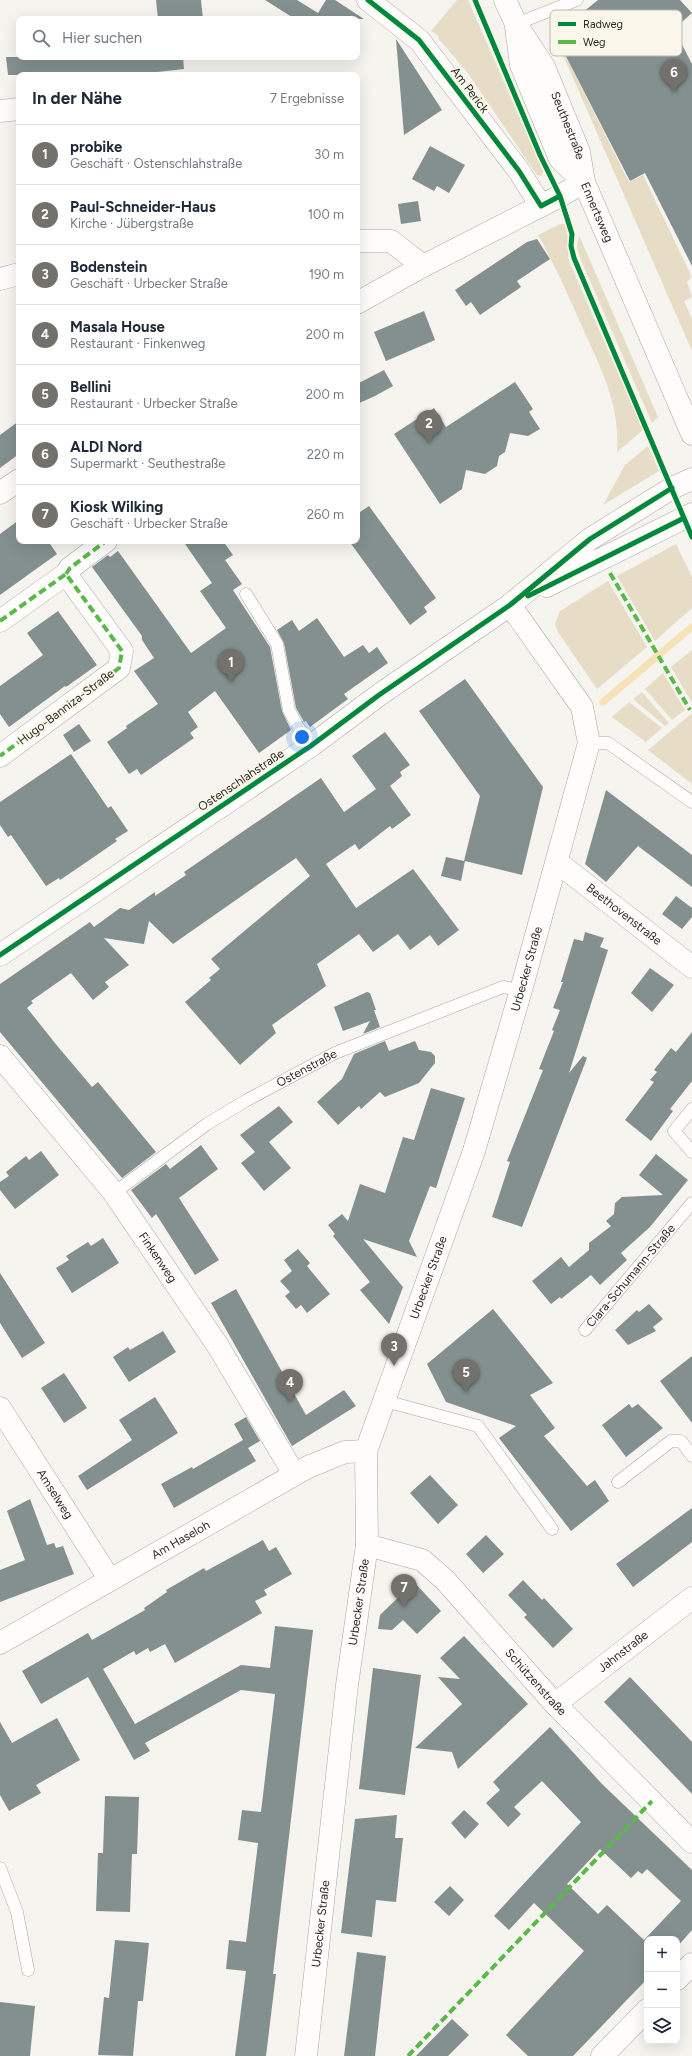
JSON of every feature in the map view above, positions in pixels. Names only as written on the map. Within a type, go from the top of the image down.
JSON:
[{"type":"street","name":"Am Perick","points":[[368,0],[419,40],[519,171],[541,206]]},
{"type":"street","name":"Seuthestraße","points":[[505,0],[516,24],[544,67],[579,152],[584,182]]},
{"type":"street","points":[[0,111],[16,109]]},
{"type":"street","name":"Ennertsweg","points":[[360,300],[584,182],[692,434]]},
{"type":"street","points":[[360,241],[391,241],[423,266]]},
{"type":"street","points":[[0,279],[16,275]]},
{"type":"street","name":"Ostenschlahstraße","points":[[0,956],[312,745],[379,695],[510,604],[590,540],[672,488],[692,479]]},
{"type":"street","points":[[0,493],[16,482]]},
{"type":"street","name":"Ostenschlahstraße","points":[[510,604],[692,514]]},
{"type":"street","points":[[0,621],[66,574],[70,568],[103,544]]},
{"type":"street","name":"Hugo-Banniza-Straße","points":[[0,756],[119,668],[122,651],[66,574]]},
{"type":"street","name":"Urbecker Straße","points":[[306,2056],[347,1684],[367,1545],[366,1451],[474,1151],[557,862],[589,742],[582,707],[510,604]]},
{"type":"street","name":"Beethovenstraße","points":[[557,862],[692,968]]},
{"type":"street","name":"Finkenweg","points":[[0,1056],[114,1193],[218,1346],[294,1474]]},
{"type":"street","name":"Amselweg","points":[[0,1408],[110,1580]]},
{"type":"street","name":"Am Haseloh","points":[[0,1643],[294,1474],[345,1452],[366,1451]]},
{"type":"street","name":"Schützenstraße","points":[[367,1545],[422,1560],[445,1580],[555,1704],[692,1842]]},
{"type":"street","name":"Jahnstraße","points":[[555,1704],[692,1598]]},
{"type":"street","points":[[680,1976],[692,1964]]},
{"type":"street","points":[[602,2056],[644,2013]]},
{"type":"lane","points":[[552,10],[577,0]]},
{"type":"lane","points":[[516,24],[550,11]]},
{"type":"lane","points":[[246,594],[277,644],[289,710],[298,727],[312,745]]},
{"type":"lane","points":[[589,742],[608,743],[692,802]]},
{"type":"lane","name":"Ostenstraße","points":[[114,1193],[207,1124],[247,1100],[335,1053],[503,987],[521,990]]},
{"type":"lane","points":[[692,1108],[674,1131],[692,1152]]},
{"type":"lane","name":"Clara-Schumann-Straße","points":[[585,1330],[692,1203]]},
{"type":"lane","points":[[385,1401],[478,1426],[552,1529]]},
{"type":"lane","points":[[618,1482],[671,1440],[681,1441],[692,1456]]},
{"type":"lane","points":[[0,1868],[17,1912],[28,1970]]},
{"type":"shaded area","points":[[457,0],[468,0],[543,171],[542,176],[537,175],[467,72],[438,38],[439,36],[431,31]]},
{"type":"shaded area","points":[[563,56],[566,56],[629,182],[643,175],[692,277],[687,282],[692,297],[684,301],[692,319],[692,351]]},
{"type":"shaded area","points":[[560,224],[564,224],[567,233],[569,261],[643,430],[617,452],[616,417],[607,385],[565,289],[538,235]]},
{"type":"shaded area","points":[[579,235],[658,417],[652,423],[580,258],[577,247]]},
{"type":"shaded area","points":[[648,446],[659,471],[603,505],[625,465]]},
{"type":"shaded area","points":[[676,544],[692,577],[692,608],[655,641],[617,576]]},
{"type":"shaded area","points":[[608,581],[647,647],[597,689],[558,632],[555,624],[560,611]]},
{"type":"shaded area","points":[[692,623],[692,627],[661,653],[660,650]]},
{"type":"shaded area","points":[[692,650],[692,703],[671,667]]},
{"type":"shaded area","points":[[654,655],[655,658],[606,700],[605,697]]},
{"type":"shaded area","points":[[663,673],[685,710],[672,720],[645,689]]},
{"type":"shaded area","points":[[642,692],[669,723],[665,726],[633,699]]},
{"type":"shaded area","points":[[629,702],[662,728],[646,742],[612,717]]},
{"type":"shaded area","points":[[692,713],[692,784],[648,750]]},
{"type":"building","points":[[156,0],[201,0],[203,16],[158,16]]},
{"type":"building","points":[[265,0],[297,0],[318,13],[326,0],[335,0],[359,16],[290,16]]},
{"type":"building","points":[[598,0],[680,0],[692,13],[682,22],[682,10],[586,10]]},
{"type":"building","points":[[396,39],[442,110],[404,135]]},
{"type":"building","points":[[682,45],[692,64],[692,266],[645,173],[630,181],[566,56],[682,56]]},
{"type":"building","points":[[6,57],[16,57],[16,60],[183,60],[184,69],[157,72],[16,72],[16,75],[8,75]]},
{"type":"building","points":[[430,146],[465,165],[449,193],[437,186],[434,191],[412,179]]},
{"type":"building","points":[[418,201],[421,221],[401,224],[398,204]]},
{"type":"building","points":[[537,239],[550,259],[517,281],[521,287],[480,315],[471,302],[466,306],[455,290],[527,242]]},
{"type":"building","points":[[424,311],[435,340],[386,361],[374,332]]},
{"type":"building","points":[[384,370],[393,386],[360,403],[360,382]]},
{"type":"building","points":[[515,382],[533,409],[529,412],[540,429],[528,436],[510,433],[505,452],[499,456],[497,466],[485,474],[466,470],[462,489],[440,504],[394,434],[434,408],[446,427]]},
{"type":"building","points":[[16,423],[16,456],[0,468],[0,435]]},
{"type":"building","points":[[369,506],[436,598],[424,607],[427,612],[410,625],[351,544],[360,544],[360,512]]},
{"type":"building","points":[[16,522],[16,544],[50,544],[57,554],[0,595],[0,534]]},
{"type":"building","points":[[185,544],[225,544],[233,555],[225,560],[242,584],[233,590],[270,647],[282,711],[291,730],[259,753],[215,691],[188,712],[198,727],[190,733],[194,738],[141,775],[137,769],[129,774],[107,742],[127,728],[126,726],[158,704],[134,671],[154,658],[142,640],[142,636],[92,567],[108,555],[110,557],[118,551],[191,653],[226,628],[200,591],[212,583]]},
{"type":"building","points":[[58,611],[97,665],[66,687],[65,686],[9,727],[0,714],[0,686],[43,655],[27,633]]},
{"type":"building","points":[[317,618],[344,657],[363,645],[369,653],[377,647],[388,663],[344,694],[348,699],[310,727],[306,721],[304,722],[296,708],[284,643],[277,630],[292,620],[299,631]]},
{"type":"building","points":[[465,679],[543,787],[522,875],[465,861],[461,881],[441,876],[446,857],[464,861],[480,796],[419,711]]},
{"type":"building","points":[[79,724],[91,741],[74,752],[63,735]]},
{"type":"building","points":[[385,732],[410,765],[400,772],[402,776],[390,786],[411,815],[392,829],[390,826],[359,850],[355,844],[326,864],[356,908],[413,869],[459,930],[438,946],[430,935],[410,950],[398,934],[373,952],[359,934],[317,964],[326,986],[272,1025],[276,1033],[240,1065],[185,1002],[211,980],[209,978],[220,969],[211,959],[310,876],[296,858],[173,944],[149,921],[144,944],[104,938],[129,965],[105,982],[109,987],[93,1000],[71,973],[31,1001],[33,1003],[27,1008],[59,1048],[92,1087],[98,1082],[156,1152],[122,1178],[0,1032],[0,984],[90,922],[94,927],[120,908],[129,910],[155,892],[155,896],[186,875],[184,872],[321,778],[344,812],[376,789],[352,756]]},
{"type":"building","points":[[71,754],[108,808],[111,806],[128,831],[115,839],[117,841],[60,880],[59,878],[46,886],[11,835],[8,837],[0,825],[0,802]]},
{"type":"building","points":[[606,790],[692,855],[692,887],[638,846],[606,882],[585,864]]},
{"type":"building","points":[[676,896],[692,908],[692,917],[682,929],[662,914]]},
{"type":"building","points":[[585,932],[604,938],[600,947],[608,950],[569,1073],[583,1056],[587,1058],[522,1227],[492,1217],[510,1162],[507,1161],[543,1070],[539,1069],[554,1031],[552,1030],[560,1010],[553,1008],[563,982],[561,982],[574,939],[583,941]]},
{"type":"building","points":[[650,968],[674,985],[652,1012],[631,993]]},
{"type":"building","points":[[367,992],[370,993],[380,1027],[363,1034],[370,1021],[343,1031],[334,1007]]},
{"type":"building","points":[[692,1032],[692,1081],[670,1109],[673,1111],[651,1141],[625,1120],[654,1082],[650,1080],[657,1072],[654,1070],[671,1048],[676,1052]]},
{"type":"building","points":[[385,1041],[389,1051],[415,1041],[419,1050],[431,1052],[435,1056],[435,1063],[419,1083],[385,1097],[380,1092],[361,1109],[359,1106],[338,1125],[317,1102],[342,1079],[354,1054]]},
{"type":"building","points":[[431,1088],[465,1098],[436,1188],[430,1186],[409,1241],[417,1257],[363,1239],[403,1287],[389,1324],[360,1290],[370,1282],[333,1236],[335,1234],[328,1225],[342,1214],[348,1221],[360,1184],[385,1193],[403,1137],[414,1140]]},
{"type":"building","points":[[279,1106],[293,1122],[269,1142],[291,1168],[264,1191],[241,1163],[255,1152],[240,1135]]},
{"type":"building","points":[[201,1145],[218,1169],[179,1198],[219,1260],[195,1275],[156,1214],[152,1218],[131,1190],[166,1164],[170,1169]]},
{"type":"building","points":[[41,1151],[59,1175],[15,1209],[0,1190],[0,1182],[9,1176],[6,1172],[26,1156],[29,1160]]},
{"type":"building","points":[[656,1154],[688,1180],[650,1227],[621,1253],[627,1260],[600,1285],[591,1275],[561,1299],[560,1297],[551,1304],[532,1281],[561,1257],[569,1267],[589,1250],[589,1243],[611,1226],[606,1221],[614,1214],[615,1203],[622,1197],[663,1195],[639,1175]]},
{"type":"building","points":[[103,1238],[119,1263],[72,1293],[56,1268],[69,1260],[66,1256],[88,1242],[91,1246]]},
{"type":"building","points":[[298,1249],[310,1263],[307,1266],[330,1294],[307,1313],[301,1305],[296,1309],[285,1296],[290,1292],[280,1281],[292,1271],[284,1260]]},
{"type":"building","points":[[0,1273],[45,1343],[22,1358],[0,1323]]},
{"type":"building","points":[[236,1289],[306,1415],[344,1390],[356,1406],[292,1446],[211,1303]]},
{"type":"building","points":[[649,1304],[663,1319],[653,1327],[656,1331],[628,1345],[615,1330],[637,1310],[639,1312]]},
{"type":"building","points":[[493,1309],[553,1383],[530,1395],[555,1428],[544,1436],[587,1486],[595,1480],[609,1501],[571,1531],[499,1438],[516,1426],[446,1402],[427,1364]]},
{"type":"building","points":[[163,1331],[176,1352],[129,1382],[113,1357],[128,1347],[130,1350]]},
{"type":"building","points":[[692,1356],[692,1423],[660,1381]]},
{"type":"building","points":[[64,1373],[87,1408],[64,1423],[41,1388]]},
{"type":"building","points":[[155,1397],[178,1433],[87,1490],[78,1476],[132,1440],[119,1420]]},
{"type":"building","points":[[629,1404],[632,1408],[638,1404],[663,1428],[626,1457],[602,1425]]},
{"type":"building","points":[[246,1417],[260,1441],[248,1448],[256,1461],[174,1508],[161,1484],[192,1467],[193,1469],[243,1440],[234,1424]]},
{"type":"building","points":[[430,1475],[458,1505],[438,1524],[410,1493]]},
{"type":"building","points":[[30,1499],[47,1545],[54,1543],[56,1548],[63,1546],[74,1574],[0,1602],[0,1570],[25,1560],[7,1511]]},
{"type":"building","points":[[692,1508],[692,1542],[633,1587],[616,1564]]},
{"type":"building","points":[[486,1535],[504,1554],[483,1573],[466,1554]]},
{"type":"building","points":[[263,1540],[269,1551],[276,1547],[292,1574],[264,1590],[267,1595],[255,1601],[262,1613],[175,1663],[165,1644],[150,1652],[148,1648],[136,1655],[134,1651],[103,1669],[135,1724],[241,1665],[270,1668],[275,1626],[313,1630],[273,1974],[276,1974],[266,2056],[235,2056],[246,1971],[226,1969],[229,1940],[246,1942],[258,1843],[238,1840],[242,1810],[261,1812],[275,1694],[241,1690],[145,1743],[150,1751],[134,1760],[88,1677],[41,1704],[22,1671],[88,1633],[92,1640],[145,1610],[144,1608],[167,1592],[166,1590],[204,1568],[206,1571]]},
{"type":"building","points":[[523,1580],[542,1600],[544,1598],[573,1629],[553,1648],[524,1617],[527,1615],[508,1595]]},
{"type":"building","points":[[414,1582],[441,1611],[417,1634],[403,1620],[392,1630],[378,1629],[380,1615]]},
{"type":"building","points":[[464,1636],[528,1704],[458,1769],[452,1752],[415,1748],[462,1704],[438,1677],[460,1679],[440,1658]]},
{"type":"building","points":[[373,1668],[421,1675],[405,1795],[359,1789]]},
{"type":"building","points":[[630,1677],[692,1742],[692,1794],[604,1702]]},
{"type":"building","points":[[57,1718],[80,1760],[36,1785],[41,1793],[9,1811],[0,1795],[0,1722],[12,1743]]},
{"type":"building","points":[[550,1727],[602,1784],[692,1870],[692,1930],[680,1944],[680,1936],[648,1936],[681,1901],[647,1869],[642,1874],[638,1871],[631,1878],[600,1849],[567,1884],[598,1914],[607,1905],[644,1940],[644,1982],[573,2056],[528,2056],[506,2035],[584,1951],[534,1903],[509,1930],[494,1916],[581,1822],[542,1781],[514,1807],[521,1814],[508,1827],[486,1803],[500,1790],[493,1782]]},
{"type":"building","points":[[105,1796],[139,1797],[137,1854],[132,1854],[130,1912],[96,1911],[98,1853],[103,1853]]},
{"type":"building","points":[[464,1810],[479,1824],[465,1839],[451,1823]]},
{"type":"building","points":[[397,1815],[395,1838],[403,1838],[396,1902],[376,1900],[372,1937],[341,1933],[355,1819]]},
{"type":"building","points":[[450,1886],[464,1900],[449,1916],[434,1902]]},
{"type":"building","points":[[115,1940],[149,1943],[143,2001],[138,2001],[133,2056],[98,2055],[104,1997],[109,1998]]},
{"type":"building","points":[[357,1952],[386,1956],[375,2056],[344,2056]]},
{"type":"building","points":[[0,2002],[35,2006],[30,2056],[0,2056]]},
{"type":"building","points":[[452,2019],[469,2035],[448,2056],[416,2056]]},
{"type":"waterway","points":[[603,702],[692,627]]},
{"type":"marked path","points":[[66,574],[70,568],[102,544]]},
{"type":"marked path","points":[[610,573],[690,710]]},
{"type":"marked path","points":[[0,621],[66,574],[122,651],[119,668],[0,756]]},
{"type":"marked path","points":[[408,2056],[652,1801]]},
{"type":"cycle path","points":[[368,0],[419,40],[519,171],[541,206],[560,196]]},
{"type":"cycle path","points":[[475,0],[540,155],[560,196],[572,234],[571,246],[574,258],[692,537]]},
{"type":"cycle path","points":[[0,955],[312,745],[379,695],[510,605],[590,539],[672,488]]},
{"type":"cycle path","points":[[528,596],[684,518]]},
{"type":"place","name":"ALDI Nord","points":[[674,92]]},
{"type":"place","name":"Paul-Schneider-Haus","points":[[429,443]]},
{"type":"place","name":"probike","points":[[231,682]]},
{"type":"place","name":"Bodenstein","points":[[394,1366]]},
{"type":"place","name":"Bellini","points":[[466,1392]]},
{"type":"place","name":"Masala House","points":[[290,1402]]},
{"type":"place","name":"Kiosk Wilking","points":[[404,1607]]}]
